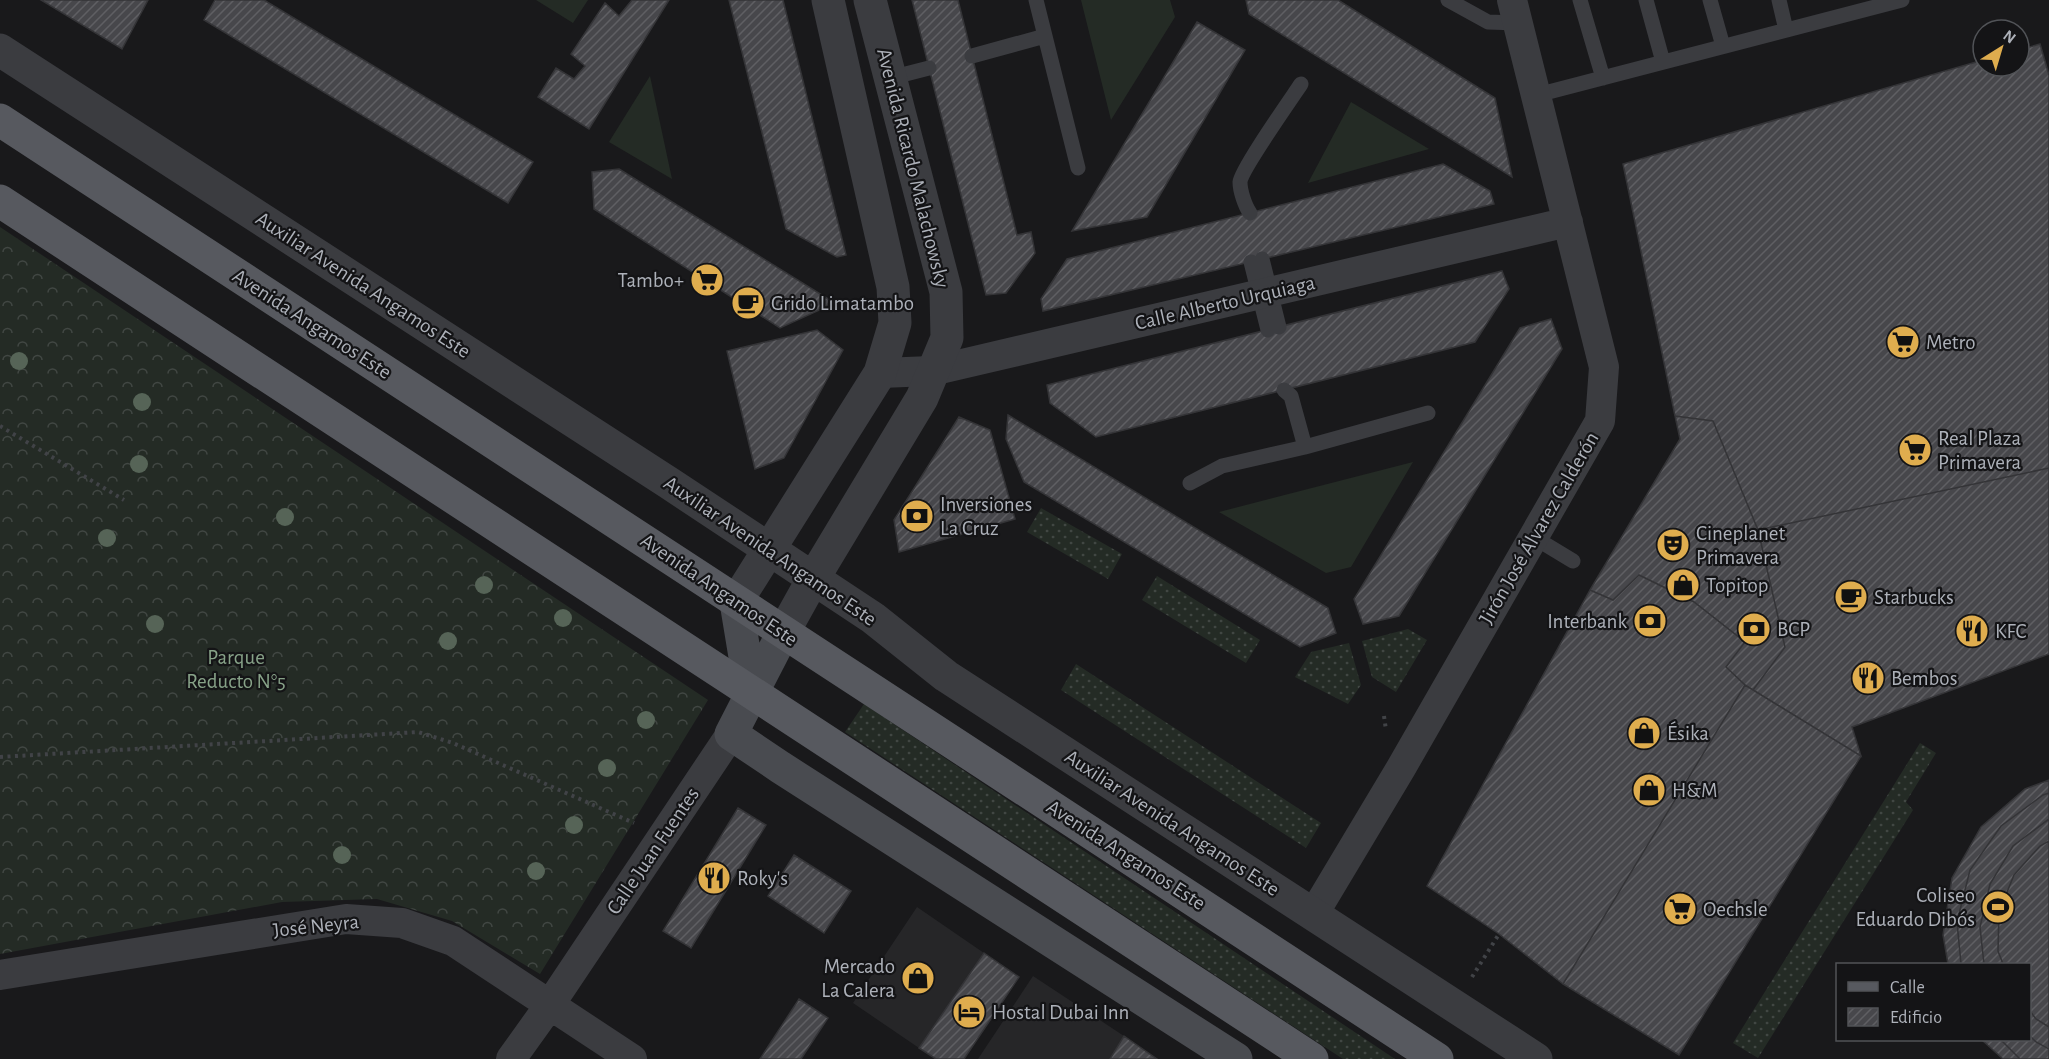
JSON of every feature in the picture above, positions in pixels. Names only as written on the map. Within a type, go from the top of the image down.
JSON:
[{"type":"main road","name":"Avenida Angamos Este","points":[[2,120],[1437,1059]]},
{"type":"main road","points":[[0,201],[751,693],[1292,1054]]},
{"type":"main road","points":[[736,602],[751,693]]},
{"type":"main road","name":"Avenida Ricardo Malachowsky","points":[[751,693],[783,633]]},
{"type":"main road","name":"Calle Juan Fuentes","points":[[732,734],[751,693]]},
{"type":"main road","points":[[732,734],[1236,1059]]},
{"type":"street","name":"Avenida Ricardo Malachowsky","points":[[736,602],[880,373],[895,323],[893,287],[828,0]]},
{"type":"street","name":"Avenida Ricardo Malachowsky","points":[[783,633],[922,398],[947,338],[946,292],[870,0]]},
{"type":"street","name":"Jirón José Álvarez Calderón","points":[[1313,915],[1535,538],[1600,421],[1604,367],[1515,11]]},
{"type":"street","name":"Auxiliar Avenida Angamos Este","points":[[0,50],[669,483],[873,618],[946,676],[1536,1059]]},
{"type":"street","name":"Calle Alberto Urquiaga","points":[[880,373],[932,371],[1568,222]]},
{"type":"street","name":"Calle Juan Fuentes","points":[[511,1059],[732,734]]},
{"type":"street","name":"José Neyra","points":[[0,975],[346,919],[402,923],[453,941],[632,1059]]},
{"type":"lane","points":[[1036,0],[1078,168]]},
{"type":"lane","points":[[1448,0],[1488,21],[1515,11]]},
{"type":"lane","points":[[1580,0],[1603,78]]},
{"type":"lane","points":[[1646,0],[1663,62]]},
{"type":"lane","points":[[1710,0],[1723,46]]},
{"type":"lane","points":[[1779,0],[1786,30]]},
{"type":"lane","points":[[1537,95],[1786,30],[1879,3],[1902,0]]},
{"type":"lane","points":[[972,56],[1045,36]]},
{"type":"lane","points":[[890,78],[929,68]]},
{"type":"lane","points":[[1246,212],[1240,182],[1247,167],[1301,84]]},
{"type":"lane","points":[[1256,260],[1273,328]]},
{"type":"lane","points":[[1290,391],[1305,447]]},
{"type":"lane","points":[[1190,483],[1221,466],[1305,447],[1428,413]]},
{"type":"lane","points":[[1535,538],[1573,561]]},
{"type":"path","points":[[0,426],[124,500]]},
{"type":"path","points":[[0,757],[418,732],[453,743],[663,836]]},
{"type":"path","points":[[1454,1005],[1499,934]]},
{"type":"shaded area","name":"Mercado La Calera","points":[[917,907],[984,953],[919,1048],[853,1003]]},
{"type":"shaded area","points":[[1033,976],[1124,1036],[1110,1059],[978,1059]]},
{"type":"green space","points":[[536,0],[588,0],[573,23]]},
{"type":"green space","points":[[1081,0],[1170,0],[1175,17],[1111,120]]},
{"type":"green space","points":[[650,76],[672,179],[609,142]]},
{"type":"green space","points":[[1351,102],[1429,149],[1308,183]]},
{"type":"green space","name":"Parque Reducto N°5","points":[[0,227],[708,700],[540,974],[452,921],[377,899],[282,902],[0,954]]},
{"type":"green space","points":[[1413,462],[1351,567],[1326,573],[1219,512]]},
{"type":"green space","points":[[1041,508],[1122,554],[1108,579],[1027,532]]},
{"type":"green space","points":[[1157,576],[1260,640],[1246,663],[1142,600]]},
{"type":"green space","points":[[1408,629],[1427,640],[1396,692],[1372,677],[1362,641]]},
{"type":"green space","points":[[1349,643],[1361,685],[1348,704],[1295,677],[1311,652]]},
{"type":"green space","points":[[1076,664],[1321,823],[1306,848],[1061,690]]},
{"type":"green space","points":[[864,704],[1395,1059],[1343,1059],[845,732]]},
{"type":"green space","points":[[1920,743],[1936,753],[1906,802],[1913,810],[1758,1058],[1733,1043]]},
{"type":"building","points":[[41,0],[148,0],[122,49]]},
{"type":"building","points":[[215,0],[264,0],[533,162],[508,203],[204,20]]},
{"type":"building","points":[[632,0],[669,0],[589,129],[538,97],[556,68],[574,79],[585,66],[571,54],[605,3],[619,16]]},
{"type":"building","points":[[729,0],[783,0],[846,255],[837,257],[786,229]]},
{"type":"building","points":[[912,0],[958,0],[1017,235],[1031,232],[1035,253],[1006,293],[986,295]]},
{"type":"building","points":[[1246,0],[1338,0],[1495,98],[1512,177],[1249,14]]},
{"type":"building","points":[[1197,22],[1245,50],[1147,217],[1072,231]]},
{"type":"building","points":[[2040,44],[2049,75],[2049,468],[1758,530],[1713,421],[1675,416],[1623,164],[1971,63],[1971,78],[2031,78],[2031,47]]},
{"type":"building","points":[[1443,164],[1490,191],[1494,204],[1043,311],[1041,299],[1067,259]]},
{"type":"building","points":[[619,169],[830,300],[826,307],[780,328],[594,209],[592,172]]},
{"type":"building","points":[[1502,271],[1509,289],[1475,342],[1096,437],[1050,403],[1047,385]]},
{"type":"building","points":[[1551,319],[1562,349],[1399,616],[1363,624],[1354,599],[1520,328]]},
{"type":"building","points":[[817,330],[843,350],[784,458],[755,469],[727,351]]},
{"type":"building","points":[[1008,415],[1328,608],[1336,633],[1300,647],[1024,482],[1006,439]]},
{"type":"building","points":[[1675,416],[1713,421],[1758,530],[1785,647],[1753,690],[1726,667],[1745,642],[1694,602],[1639,575],[1613,600],[1590,590],[1680,439]]},
{"type":"building","points":[[959,417],[990,430],[1015,519],[899,552],[894,520]]},
{"type":"building","points":[[2049,468],[2049,654],[1852,727],[1861,756],[1753,690],[1785,647],[1758,530]]},
{"type":"building","points":[[1639,575],[1694,602],[1745,642],[1726,667],[1745,685],[1563,984],[1499,934],[1427,886],[1590,590],[1613,600]]},
{"type":"building","points":[[1745,685],[1861,756],[1679,1055],[1563,984]]},
{"type":"building","name":"Coliseo Eduardo Dibós","points":[[2049,780],[2049,1059],[2003,1059],[1983,1041],[2031,1041],[2031,963],[1948,963],[1943,935],[1952,878],[1981,827],[2025,789]]},
{"type":"building","name":"Coliseo Eduardo Dibós","points":[[2049,793],[2049,1059],[2020,1059],[2002,1041],[2031,1041],[2031,963],[1961,963],[1957,922],[1970,870],[2001,826]]},
{"type":"building","name":"Roky's","points":[[738,808],[766,825],[691,948],[663,931]]},
{"type":"building","points":[[2049,819],[2049,1049],[2031,1037],[2031,963],[1984,963],[1980,927],[1990,884],[2013,846]]},
{"type":"building","points":[[2049,841],[2049,1027],[2036,1019],[2031,1012],[2031,963],[2003,963],[1998,951],[1999,912],[2014,875],[2040,846]]},
{"type":"building","points":[[794,855],[851,891],[824,933],[768,896]]},
{"type":"building","name":"Hostal Dubai Inn","points":[[984,953],[1019,977],[964,1059],[936,1059],[919,1048]]},
{"type":"building","points":[[799,999],[828,1018],[801,1059],[760,1059]]},
{"type":"building","points":[[1124,1036],[1157,1059],[1110,1059]]},
{"type":"place","name":"Tambo+","points":[[707,280]]},
{"type":"place","name":"Grido Limatambo","points":[[748,303]]},
{"type":"place","name":"Metro","points":[[1903,342]]},
{"type":"place","name":"Real Plaza Primavera","points":[[1915,450]]},
{"type":"place","name":"Inversiones La Cruz","points":[[917,516]]},
{"type":"place","name":"Cineplanet Primavera","points":[[1673,545]]},
{"type":"place","name":"Topitop","points":[[1683,585]]},
{"type":"place","name":"Starbucks","points":[[1851,597]]},
{"type":"place","name":"Interbank","points":[[1650,621]]},
{"type":"place","name":"BCP","points":[[1754,629]]},
{"type":"place","name":"KFC","points":[[1972,631]]},
{"type":"place","name":"Bembos","points":[[1868,678]]},
{"type":"place","name":"Ésika","points":[[1644,733]]},
{"type":"place","name":"H&M","points":[[1649,790]]},
{"type":"place","name":"Roky's","points":[[714,878]]},
{"type":"place","name":"Coliseo Eduardo Dibós","points":[[1998,907]]},
{"type":"place","name":"Oechsle","points":[[1680,909]]},
{"type":"place","name":"Mercado La Calera","points":[[918,978]]},
{"type":"place","name":"Hostal Dubai Inn","points":[[969,1012]]}]
